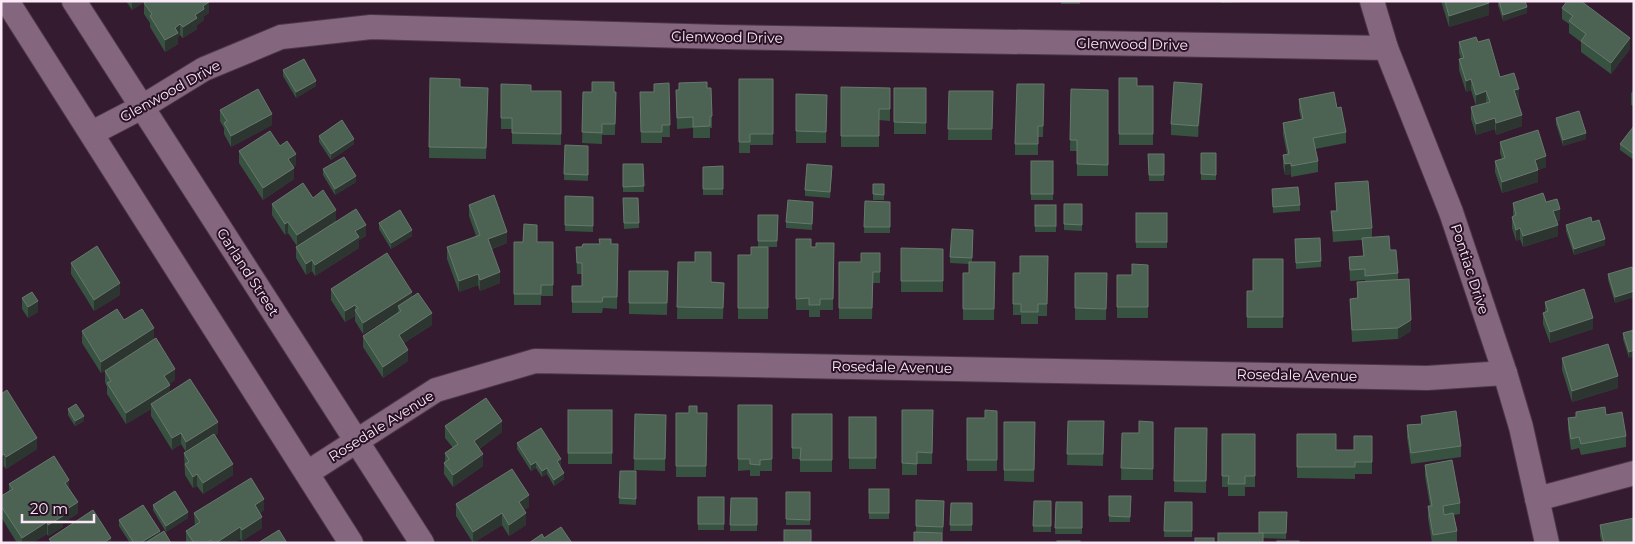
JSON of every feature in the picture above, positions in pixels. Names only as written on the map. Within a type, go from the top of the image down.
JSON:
[{"type":"street","points":[[7,1],[351,543]]},
{"type":"street","name":"Garland Street","points":[[74,1],[422,543]]},
{"type":"street","name":"Pontiac Drive","points":[[1372,1],[1386,48],[1451,212],[1505,373],[1521,427],[1547,543]]},
{"type":"street","name":"Glenwood Drive","points":[[92,134],[142,107],[204,69],[281,37],[371,26],[732,37],[1386,48]]},
{"type":"street","name":"Rosedale Avenue","points":[[307,473],[436,390],[535,361],[1417,378],[1505,373]]},
{"type":"street","points":[[1537,499],[1634,473]]},
{"type":"building","points":[[147,1],[209,2],[203,6],[204,9],[195,15],[197,18],[183,27],[180,24],[175,28],[178,33],[165,40],[150,16],[152,14],[144,3]]},
{"type":"building","points":[[1445,1],[1489,1],[1489,3],[1449,16]]},
{"type":"building","points":[[1499,1],[1525,1],[1527,7],[1503,15]]},
{"type":"building","points":[[1567,1],[1581,1],[1630,38],[1611,63],[1581,41],[1586,34],[1569,21],[1573,16],[1562,8]]},
{"type":"building","points":[[1476,37],[1478,42],[1489,39],[1500,77],[1514,73],[1519,89],[1514,90],[1522,115],[1496,123],[1495,118],[1476,124],[1471,107],[1490,102],[1486,91],[1476,95],[1471,79],[1466,81],[1459,59],[1464,58],[1459,42]]},
{"type":"building","points":[[304,59],[316,81],[296,92],[283,70]]},
{"type":"building","points":[[430,78],[460,79],[460,87],[488,88],[486,148],[429,147]]},
{"type":"building","points":[[1119,78],[1137,78],[1137,86],[1153,86],[1153,134],[1119,134]]},
{"type":"building","points":[[739,79],[773,79],[773,134],[750,134],[750,142],[739,142]]},
{"type":"building","points":[[592,82],[614,82],[614,92],[616,92],[615,124],[602,124],[602,133],[582,132],[583,92],[592,92]]},
{"type":"building","points":[[707,82],[707,88],[711,88],[712,116],[710,117],[710,126],[693,127],[693,117],[677,118],[676,90],[679,90],[679,83]]},
{"type":"building","points":[[1174,82],[1202,84],[1198,126],[1171,124]]},
{"type":"building","points":[[669,83],[670,125],[662,125],[662,132],[641,132],[640,92],[654,92],[654,84]]},
{"type":"building","points":[[501,84],[531,85],[531,91],[561,91],[561,134],[512,133],[512,118],[501,118]]},
{"type":"building","points":[[1017,84],[1044,84],[1043,126],[1038,126],[1038,144],[1015,144]]},
{"type":"building","points":[[841,87],[890,88],[890,109],[879,109],[879,136],[841,136]]},
{"type":"building","points":[[894,88],[926,88],[926,123],[894,122]]},
{"type":"building","points":[[258,89],[272,114],[231,136],[224,123],[227,121],[220,110]]},
{"type":"building","points":[[1071,89],[1108,90],[1108,165],[1077,164],[1077,140],[1070,140]]},
{"type":"building","points":[[949,91],[993,91],[992,129],[948,129]]},
{"type":"building","points":[[1334,92],[1337,108],[1341,107],[1346,132],[1313,138],[1318,161],[1291,166],[1291,163],[1285,164],[1283,155],[1289,154],[1283,123],[1303,119],[1299,99]]},
{"type":"building","points":[[796,94],[827,95],[826,132],[796,131]]},
{"type":"building","points":[[1579,111],[1586,133],[1563,140],[1556,118]]},
{"type":"building","points":[[342,120],[354,139],[331,154],[319,136]]},
{"type":"building","points":[[1634,126],[1634,154],[1620,144]]},
{"type":"building","points":[[1538,130],[1546,156],[1535,160],[1538,170],[1502,182],[1495,161],[1505,158],[1500,142]]},
{"type":"building","points":[[270,131],[280,146],[287,141],[296,154],[288,159],[294,168],[263,188],[239,151]]},
{"type":"building","points":[[565,145],[588,146],[588,175],[564,174]]},
{"type":"building","points":[[1201,153],[1216,153],[1216,175],[1201,174]]},
{"type":"building","points":[[1148,154],[1164,154],[1164,175],[1149,175]]},
{"type":"building","points":[[344,157],[356,176],[335,189],[323,169]]},
{"type":"building","points":[[1031,161],[1053,161],[1053,194],[1031,194]]},
{"type":"building","points":[[623,164],[643,164],[644,186],[623,187]]},
{"type":"building","points":[[807,164],[832,166],[830,192],[805,190]]},
{"type":"building","points":[[723,166],[723,189],[703,189],[703,167]]},
{"type":"building","points":[[1368,181],[1372,228],[1333,231],[1331,211],[1337,211],[1335,183]]},
{"type":"building","points":[[303,183],[313,198],[323,190],[336,210],[297,235],[288,222],[285,224],[272,204]]},
{"type":"building","points":[[873,184],[884,184],[884,195],[873,194]]},
{"type":"building","points":[[1298,187],[1300,205],[1273,207],[1272,189]]},
{"type":"building","points":[[1543,193],[1546,202],[1557,199],[1560,209],[1553,211],[1558,225],[1523,236],[1520,228],[1516,230],[1512,217],[1516,215],[1513,203]]},
{"type":"building","points":[[494,195],[507,232],[488,239],[500,272],[480,280],[478,274],[459,281],[447,247],[480,235],[469,205]]},
{"type":"building","points":[[565,196],[593,197],[593,226],[565,225]]},
{"type":"building","points":[[623,198],[638,198],[639,223],[624,223]]},
{"type":"building","points":[[788,200],[813,202],[812,224],[786,222]]},
{"type":"building","points":[[865,201],[890,202],[890,227],[864,227]]},
{"type":"building","points":[[1064,204],[1082,204],[1082,225],[1064,224]]},
{"type":"building","points":[[1035,205],[1056,205],[1056,226],[1035,226]]},
{"type":"building","points":[[356,209],[366,225],[355,231],[359,237],[315,265],[312,260],[306,264],[296,247]]},
{"type":"building","points":[[400,210],[412,230],[391,243],[379,223]]},
{"type":"building","points":[[1136,213],[1167,213],[1167,242],[1136,242]]},
{"type":"building","points":[[758,215],[778,215],[777,241],[758,241]]},
{"type":"building","points":[[1591,217],[1592,222],[1599,220],[1605,239],[1574,249],[1566,225]]},
{"type":"building","points":[[524,224],[537,225],[537,242],[553,242],[553,285],[541,285],[541,294],[514,294],[514,242],[523,242]]},
{"type":"building","points":[[952,229],[973,230],[972,258],[950,257]]},
{"type":"building","points":[[1389,236],[1390,250],[1396,250],[1398,273],[1365,276],[1365,269],[1350,270],[1349,257],[1364,256],[1362,238]]},
{"type":"building","points":[[1320,238],[1321,261],[1296,263],[1295,239]]},
{"type":"building","points":[[599,239],[611,239],[611,244],[618,244],[617,297],[603,297],[602,302],[572,302],[572,286],[582,286],[582,263],[577,263],[576,247],[582,247],[583,244],[600,244]]},
{"type":"building","points":[[796,239],[811,239],[811,247],[816,247],[816,243],[834,243],[833,299],[820,299],[820,305],[809,305],[809,298],[796,299]]},
{"type":"building","points":[[97,246],[120,283],[94,300],[71,263]]},
{"type":"building","points":[[751,247],[768,247],[768,308],[738,308],[738,255],[751,255]]},
{"type":"building","points":[[901,248],[943,249],[943,281],[901,281]]},
{"type":"building","points":[[695,252],[711,252],[711,282],[724,283],[723,308],[677,307],[678,262],[695,262]]},
{"type":"building","points":[[387,253],[412,292],[363,323],[355,310],[358,308],[355,305],[345,311],[331,289]]},
{"type":"building","points":[[861,253],[880,253],[880,272],[873,272],[872,308],[839,308],[839,262],[861,262]]},
{"type":"building","points":[[1020,256],[1048,256],[1047,304],[1038,304],[1038,312],[1021,312],[1021,304],[1013,304],[1013,273],[1020,273]]},
{"type":"building","points":[[1253,259],[1283,259],[1283,317],[1247,317],[1247,291],[1253,291]]},
{"type":"building","points":[[969,262],[995,262],[994,309],[963,309],[963,273],[969,273]]},
{"type":"building","points":[[1132,264],[1148,265],[1148,307],[1117,307],[1117,275],[1132,275]]},
{"type":"building","points":[[1632,267],[1634,291],[1615,297],[1608,274]]},
{"type":"building","points":[[629,271],[668,271],[667,303],[629,303]]},
{"type":"building","points":[[1075,273],[1107,273],[1106,309],[1075,308]]},
{"type":"building","points":[[1409,279],[1411,320],[1398,328],[1352,330],[1350,299],[1358,298],[1357,282]]},
{"type":"building","points":[[1584,289],[1593,318],[1550,332],[1543,313],[1548,311],[1545,302]]},
{"type":"building","points":[[32,292],[38,301],[28,307],[22,298]]},
{"type":"building","points":[[418,293],[432,313],[399,335],[408,350],[383,367],[363,336],[401,311],[398,306]]},
{"type":"building","points":[[117,309],[124,320],[142,309],[154,328],[101,362],[82,331]]},
{"type":"building","points":[[1634,330],[1634,350],[1629,352],[1623,333]]},
{"type":"building","points":[[156,338],[175,369],[164,376],[170,385],[126,413],[107,383],[111,381],[105,371]]},
{"type":"building","points":[[1608,344],[1618,376],[1572,391],[1562,358]]},
{"type":"building","points":[[190,379],[218,422],[186,442],[181,433],[172,438],[151,404]]},
{"type":"building","points":[[7,390],[37,438],[6,457],[4,454],[1,456],[1,394]]},
{"type":"building","points":[[486,398],[502,421],[474,441],[483,454],[453,475],[444,463],[449,459],[445,453],[458,444],[445,426]]},
{"type":"building","points":[[76,404],[84,416],[75,421],[68,409]]},
{"type":"building","points":[[738,405],[772,405],[772,459],[760,460],[760,465],[750,464],[750,459],[738,459]]},
{"type":"building","points":[[689,406],[697,406],[697,413],[707,413],[706,466],[676,466],[676,413],[689,413]]},
{"type":"building","points":[[1605,407],[1606,415],[1622,412],[1626,436],[1581,444],[1579,437],[1571,439],[1568,418],[1576,417],[1576,412]]},
{"type":"building","points":[[568,410],[612,410],[612,453],[568,453]]},
{"type":"building","points":[[902,410],[933,410],[932,453],[917,452],[917,464],[902,463]]},
{"type":"building","points":[[985,410],[997,411],[997,460],[967,460],[967,418],[985,418]]},
{"type":"building","points":[[1456,411],[1461,446],[1411,453],[1407,425],[1422,424],[1421,416]]},
{"type":"building","points":[[635,414],[666,415],[665,459],[634,459]]},
{"type":"building","points":[[792,414],[832,414],[832,460],[800,460],[801,448],[792,448]]},
{"type":"building","points":[[849,417],[876,417],[876,458],[849,458]]},
{"type":"building","points":[[1068,421],[1104,421],[1103,454],[1067,454]]},
{"type":"building","points":[[1139,421],[1153,422],[1153,469],[1121,468],[1122,433],[1139,433]]},
{"type":"building","points":[[1004,422],[1035,422],[1034,470],[1004,470]]},
{"type":"building","points":[[541,428],[561,459],[557,461],[564,473],[554,480],[547,468],[542,471],[536,462],[531,465],[517,443]]},
{"type":"building","points":[[1175,428],[1207,428],[1206,481],[1174,481]]},
{"type":"building","points":[[214,434],[233,464],[203,483],[197,474],[193,477],[185,464],[189,462],[184,453]]},
{"type":"building","points":[[1222,434],[1255,434],[1255,476],[1245,476],[1245,484],[1228,484],[1229,476],[1222,476]]},
{"type":"building","points":[[1297,434],[1336,434],[1336,450],[1354,450],[1354,436],[1372,436],[1372,462],[1355,462],[1355,467],[1297,467]]},
{"type":"building","points":[[54,456],[69,480],[65,483],[78,502],[61,513],[63,516],[48,525],[47,522],[22,538],[1,506],[1,496],[13,489],[9,484]]},
{"type":"building","points":[[1452,460],[1460,503],[1443,506],[1444,515],[1453,513],[1457,531],[1433,535],[1428,506],[1432,506],[1425,465]]},
{"type":"building","points":[[512,469],[529,495],[519,502],[526,513],[509,525],[502,513],[473,532],[456,504]]},
{"type":"building","points":[[620,471],[636,471],[636,499],[619,498]]},
{"type":"building","points":[[251,478],[264,499],[255,505],[262,517],[242,530],[240,527],[216,543],[213,543],[211,540],[206,543],[194,543],[186,531],[200,522],[194,513]]},
{"type":"building","points":[[869,489],[889,489],[889,513],[869,513]]},
{"type":"building","points":[[175,491],[188,512],[166,526],[153,505]]},
{"type":"building","points":[[786,492],[810,492],[810,520],[786,519]]},
{"type":"building","points":[[1109,496],[1131,496],[1130,517],[1109,516]]},
{"type":"building","points":[[698,497],[724,497],[724,524],[698,524]]},
{"type":"building","points":[[731,498],[757,498],[757,525],[730,525]]},
{"type":"building","points":[[916,500],[944,501],[943,527],[916,526]]},
{"type":"building","points":[[1034,501],[1051,501],[1051,526],[1033,526]]},
{"type":"building","points":[[1056,502],[1082,502],[1082,528],[1055,528]]},
{"type":"building","points":[[1165,502],[1192,502],[1192,531],[1164,531]]},
{"type":"building","points":[[951,503],[972,503],[972,525],[950,525]]},
{"type":"building","points":[[143,505],[160,531],[140,543],[134,543],[119,520]]},
{"type":"building","points":[[93,510],[111,538],[103,543],[52,543],[49,539]]},
{"type":"building","points":[[1259,512],[1287,512],[1286,533],[1259,533]]},
{"type":"building","points":[[1634,518],[1634,543],[1604,543],[1600,525]]},
{"type":"building","points":[[561,527],[572,543],[529,543],[542,534],[544,538]]},
{"type":"building","points":[[279,530],[287,543],[258,543]]},
{"type":"building","points":[[784,530],[811,530],[811,543],[784,543]]},
{"type":"building","points":[[164,531],[171,543],[145,543]]},
{"type":"building","points":[[914,532],[942,533],[942,543],[914,543]]},
{"type":"building","points":[[1218,533],[1263,533],[1263,543],[1218,543]]},
{"type":"building","points":[[1195,538],[1214,538],[1214,543],[1195,543]]},
{"type":"building","points":[[1057,541],[1080,541],[1080,543],[1057,543]]},
{"type":"building","points":[[1277,541],[1299,541],[1299,543],[1277,543]]}]
